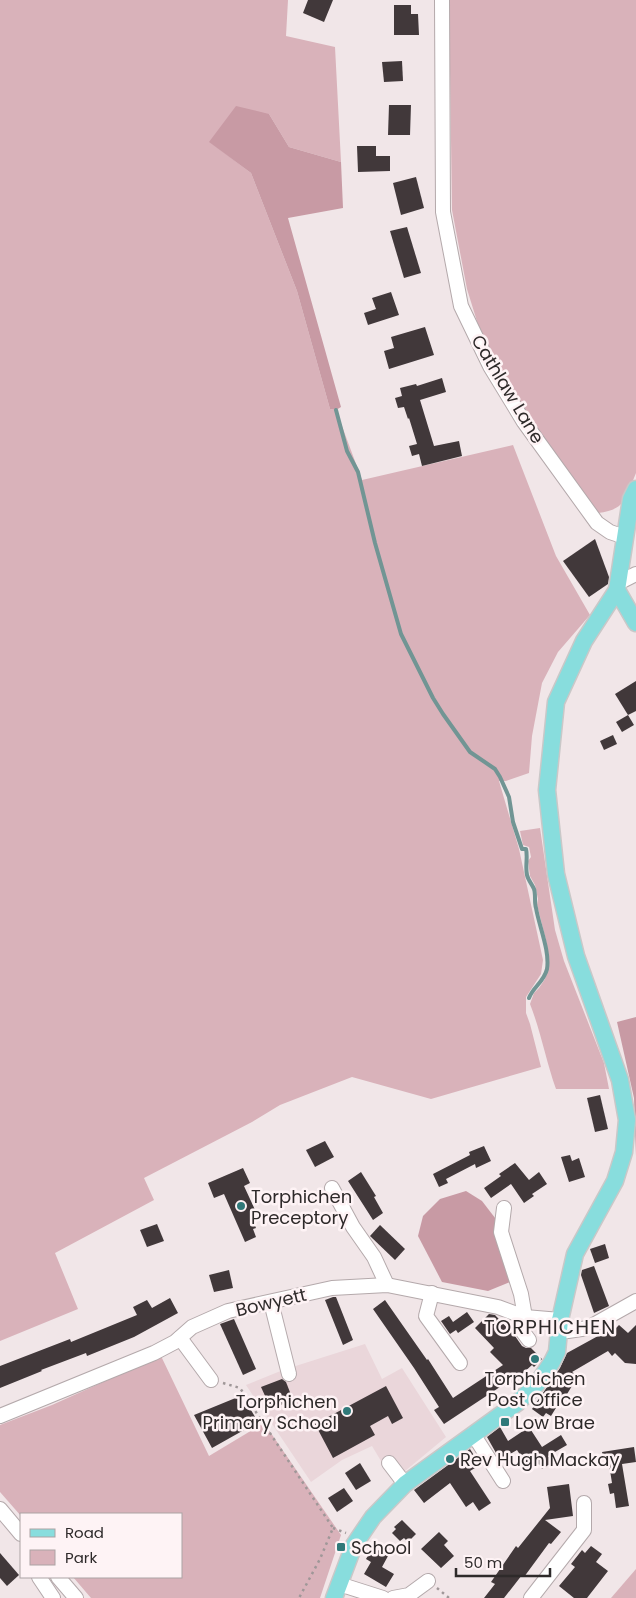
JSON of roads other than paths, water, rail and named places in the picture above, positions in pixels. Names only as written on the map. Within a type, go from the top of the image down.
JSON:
[{"type":"main road","points":[[336,1591],[354,1546],[373,1517],[405,1484],[517,1403],[536,1384],[552,1362],[557,1352],[560,1325],[575,1254],[615,1181],[624,1152],[627,1120],[620,1080],[576,956],[556,874],[547,790],[556,702],[584,641],[618,586],[631,499],[636,489]]},
{"type":"main road","points":[[618,586],[636,623]]},
{"type":"street","name":"Cathlaw Lane","points":[[442,0],[443,212],[461,306],[490,366],[524,422],[597,523],[610,532],[625,537]]},
{"type":"street","points":[[618,586],[636,574]]},
{"type":"street","points":[[332,1188],[353,1227],[374,1258],[386,1285]]},
{"type":"street","points":[[504,1208],[501,1232],[521,1294],[525,1317],[523,1332],[529,1340]]},
{"type":"street","name":"Bowyett","points":[[0,1416],[154,1353],[180,1338],[192,1327],[228,1311],[332,1288],[386,1285],[498,1307],[525,1317],[560,1325]]},
{"type":"street","points":[[432,1293],[426,1316],[460,1363]]},
{"type":"street","points":[[560,1325],[568,1331],[588,1328],[636,1301]]},
{"type":"street","points":[[271,1302],[289,1374]]},
{"type":"street","points":[[180,1338],[210,1380]]},
{"type":"street","points":[[473,1434],[503,1481]]},
{"type":"street","points":[[389,1463],[405,1484]]},
{"type":"street","points":[[531,1598],[584,1530],[584,1503]]},
{"type":"street","points":[[0,1509],[20,1533]]},
{"type":"street","points":[[40,1578],[53,1598]]},
{"type":"street","points":[[59,1578],[76,1598]]},
{"type":"street","points":[[393,1598],[409,1595],[428,1582]]},
{"type":"street","points":[[336,1591],[383,1598]]},
{"type":"waterway","points":[[336,410],[347,451],[358,472],[375,543],[401,634],[443,714],[470,752],[495,769],[509,797],[513,822],[522,849],[526,849],[527,875],[535,891],[535,906],[544,938],[548,962],[546,974],[529,998]]},
{"type":"place","name":"Torphichen Preceptory","points":[[241,1206]]},
{"type":"place","name":"Torphichen Post Office","points":[[535,1359]]},
{"type":"place","name":"Torphichen Primary School","points":[[347,1411]]},
{"type":"place","name":"Low Brae","points":[[505,1422]]},
{"type":"place","name":"Rev Hugh Mackay","points":[[450,1459]]},
{"type":"place","name":"School","points":[[341,1547]]},
{"type":"district","name":"TORPHICHEN","points":[[550,1327]]}]
